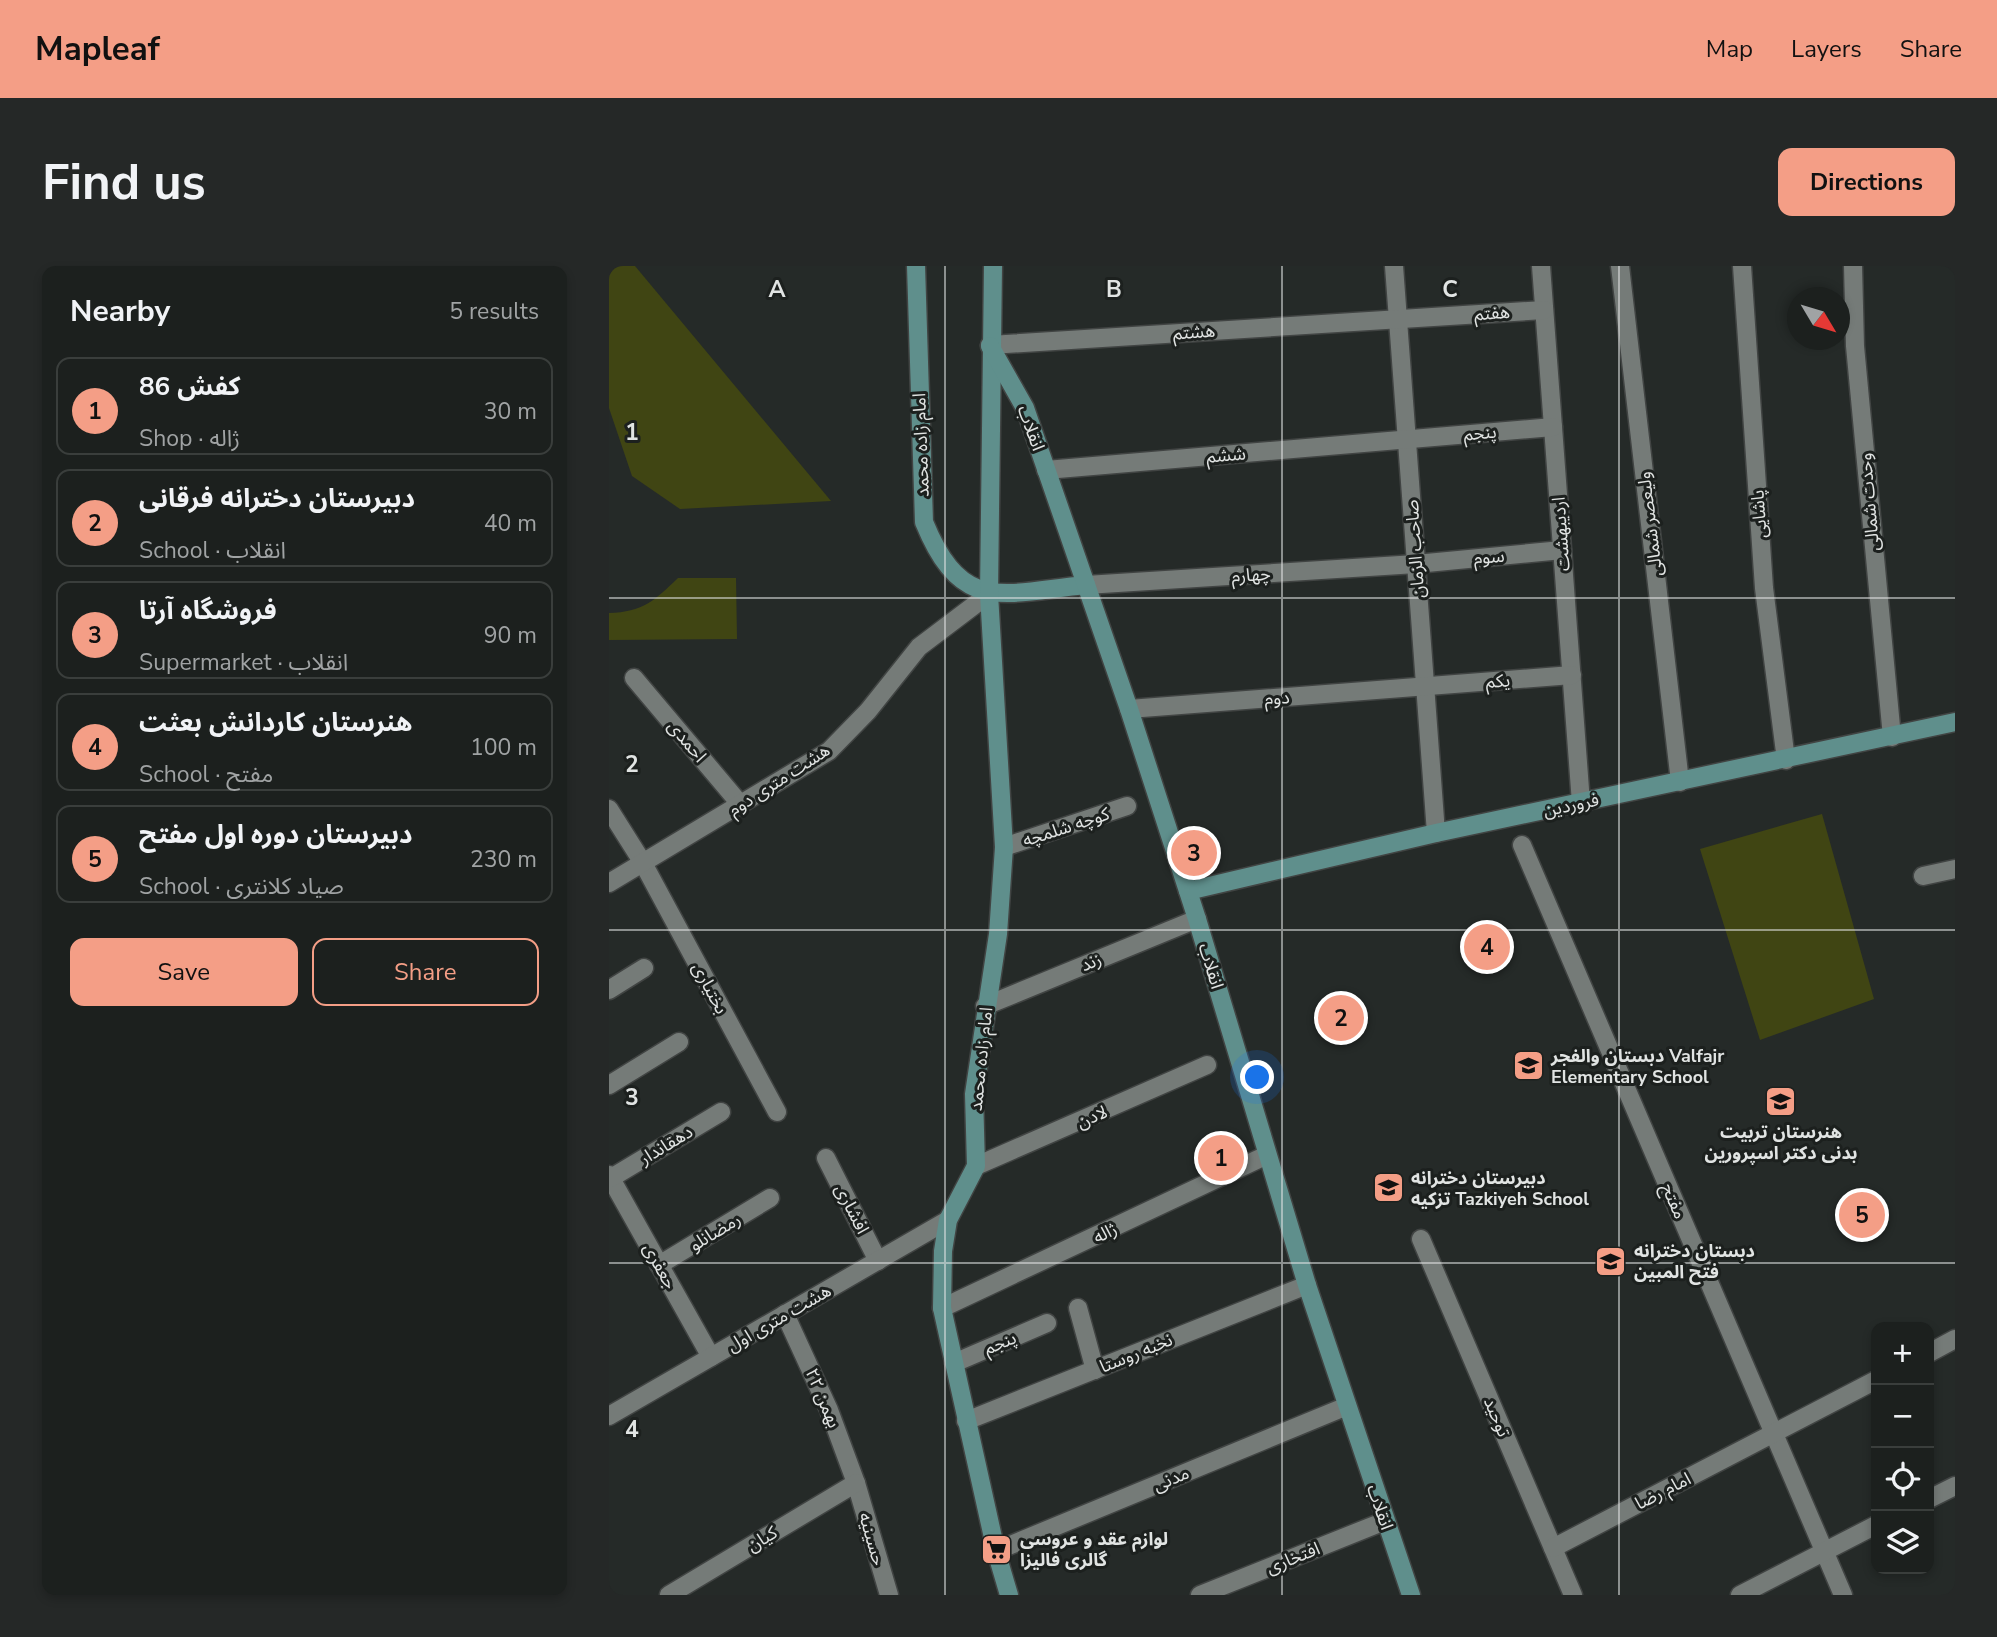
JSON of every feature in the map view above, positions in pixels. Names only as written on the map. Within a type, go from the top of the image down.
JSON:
[{"type":"street","name":"امام زاده محمد","points":[[916,266],[924,522],[937,555],[954,575],[967,586],[989,594]]},
{"type":"street","name":"امام زاده محمد","points":[[993,266],[989,594],[1004,847],[998,933],[974,1094],[976,1166],[948,1220],[943,1251],[942,1308],[996,1551],[1009,1595]]},
{"type":"street","name":"صاحب الزمان","points":[[1394,266],[1436,833]]},
{"type":"street","name":"اردیبهشت","points":[[1541,266],[1581,803]]},
{"type":"street","name":"ولیعصر شمالی","points":[[1620,266],[1680,782]]},
{"type":"street","name":"پاشایی","points":[[1742,266],[1764,587],[1786,760]]},
{"type":"street","name":"وحدت شمالی","points":[[1853,266],[1855,346],[1892,737]]},
{"type":"street","name":"هفتم","points":[[1398,319],[1544,310]]},
{"type":"street","name":"هشتم","points":[[990,345],[1398,319]]},
{"type":"street","name":"انقلاب","points":[[990,345],[1025,408],[1129,709],[1197,919],[1307,1285],[1411,1595]]},
{"type":"street","name":"پنجم","points":[[1407,439],[1553,427]]},
{"type":"street","name":"ششم","points":[[1046,470],[1407,439]]},
{"type":"street","name":"سوم","points":[[1416,564],[1562,550]]},
{"type":"street","name":"چهارم","points":[[1086,585],[1416,564]]},
{"type":"street","points":[[989,594],[1086,585]]},
{"type":"street","name":"هشت متری دوم","points":[[609,883],[829,751],[868,711],[919,647],[989,594]]},
{"type":"street","name":"یکم","points":[[1425,686],[1572,675]]},
{"type":"street","name":"احمدی","points":[[634,678],[741,805]]},
{"type":"street","name":"دوم","points":[[1129,709],[1425,686]]},
{"type":"street","name":"فروردین","points":[[1188,891],[1436,833],[1955,722]]},
{"type":"street","name":"کوچه شلمچه","points":[[1004,847],[1128,806]]},
{"type":"street","name":"بختیاری","points":[[609,809],[643,863],[777,1112]]},
{"type":"street","name":"مفتح","points":[[1522,845],[1843,1595]]},
{"type":"street","points":[[1923,876],[1955,869]]},
{"type":"street","name":"زند","points":[[985,1006],[1197,919]]},
{"type":"street","points":[[609,990],[644,968]]},
{"type":"street","points":[[609,1085],[679,1042]]},
{"type":"street","name":"لادن","points":[[976,1166],[1207,1065]]},
{"type":"street","name":"دهقاندار","points":[[610,1177],[721,1112]]},
{"type":"street","name":"ژاله","points":[[942,1308],[1267,1155]]},
{"type":"street","name":"افشاری","points":[[827,1158],[878,1261]]},
{"type":"street","name":"جعفری","points":[[610,1177],[711,1357]]},
{"type":"street","name":"رمضانلو","points":[[659,1265],[770,1198]]},
{"type":"street","name":"هشت متری اول","points":[[609,1416],[948,1220]]},
{"type":"street","name":"توحید","points":[[1421,1239],[1573,1595]]},
{"type":"street","name":"نخبه روستا","points":[[966,1421],[1307,1285]]},
{"type":"street","points":[[1078,1308],[1095,1370]]},
{"type":"street","name":"۲۲ بهمن","points":[[785,1314],[829,1410],[856,1483]]},
{"type":"street","name":"پنجم","points":[[954,1363],[1047,1323]]},
{"type":"street","points":[[1934,1350],[1955,1339]]},
{"type":"street","name":"امام رضا","points":[[1553,1548],[1871,1383]]},
{"type":"street","name":"مدنی","points":[[996,1551],[1347,1406]]},
{"type":"street","name":"کیان","points":[[669,1595],[856,1483]]},
{"type":"street","name":"حسینیه","points":[[856,1483],[889,1595]]},
{"type":"street","points":[[1934,1496],[1955,1486]]},
{"type":"street","name":"افتخاری","points":[[1200,1595],[1385,1521]]},
{"type":"street","points":[[1740,1595],[1871,1528]]},
{"type":"green space","points":[[609,266],[635,266],[831,501],[680,509],[632,476],[609,408]]},
{"type":"green space","points":[[678,578],[736,578],[737,639],[609,640],[609,613],[631,610],[647,604]]},
{"type":"green space","points":[[1822,814],[1874,999],[1760,1040],[1700,849]]},
{"type":"place","name":"فروشگاه آرتا","points":[[1194,853]]},
{"type":"place","name":"هنرستان کاردانش بعثت","points":[[1487,947]]},
{"type":"place","name":"دبیرستان دخترانه فرقانی","points":[[1341,1018]]},
{"type":"place","name":"دبستان والفجر Valfajr Elementary School","points":[[1528,1066]]},
{"type":"place","name":"هنرستان تربیت بدنی دکتر اسپرورین","points":[[1781,1101]]},
{"type":"place","name":"کفش 86","points":[[1221,1158]]},
{"type":"place","name":"دبیرستان دخترانه تزكيه Tazkiyeh School","points":[[1388,1188]]},
{"type":"place","name":"دبیرستان دوره اول مفتح","points":[[1862,1215]]},
{"type":"place","name":"دبستان دخترانه فتح المبین","points":[[1611,1261]]},
{"type":"place","name":"لوازم عقد و عروسی گالری فالیزا","points":[[997,1549]]}]
